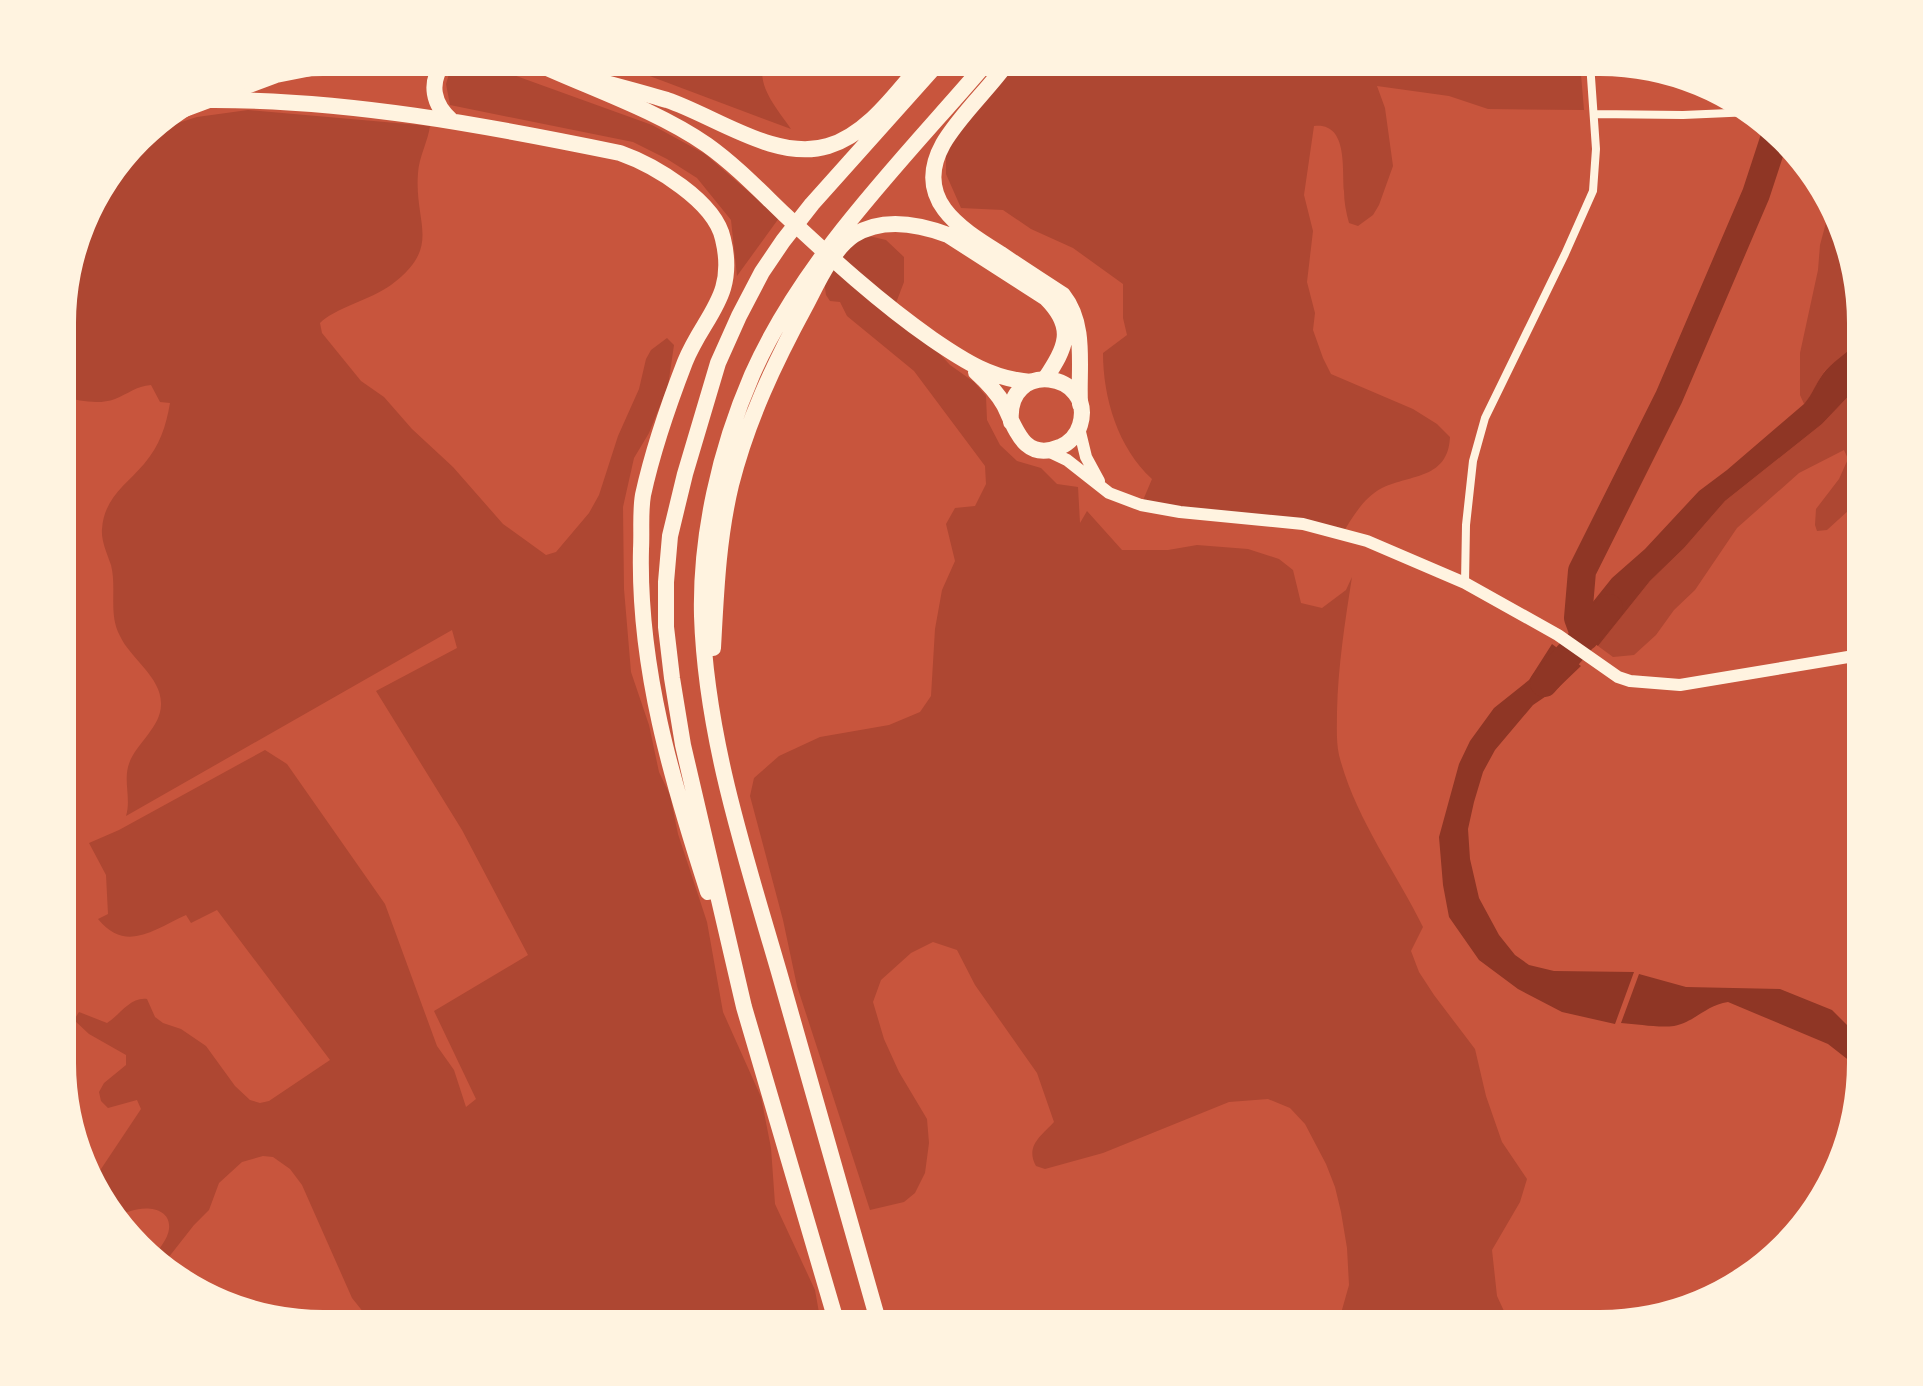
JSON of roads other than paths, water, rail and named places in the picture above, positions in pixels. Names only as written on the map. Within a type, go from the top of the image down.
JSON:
[{"type":"main road","points":[[436,76],[434,92],[441,112],[452,121]]},
{"type":"main road","points":[[562,76],[675,125],[732,164],[839,264],[911,324],[965,362],[993,389],[1020,439],[1036,449],[1046,450],[1066,444],[1079,428],[1082,417],[1079,331],[1071,304],[1063,295],[958,227],[939,203],[935,188],[934,170],[944,142],[996,77]]},
{"type":"main road","points":[[579,76],[668,101],[776,146],[803,150],[828,146],[853,134],[874,118],[910,76]]},
{"type":"main road","points":[[744,1007],[683,745],[670,665],[666,582],[670,536],[718,363],[762,272],[812,204],[926,76]]},
{"type":"main road","points":[[875,1309],[729,797],[710,701],[715,585],[732,483],[756,407],[818,271],[844,229],[975,77]]},
{"type":"main road","points":[[218,100],[326,105],[452,121],[620,153],[642,161],[671,179],[712,214],[723,236],[726,259],[722,298],[687,357],[658,433],[642,498],[644,637],[660,727],[687,828],[744,1007],[833,1309]]},
{"type":"main road","points":[[818,271],[854,236],[883,225],[917,225],[948,235],[1046,298],[1059,311],[1064,322],[1064,346],[1038,380],[1016,394],[1010,412],[1011,422]]},
{"type":"main road","points":[[965,362],[1000,377],[1067,385],[1080,404]]},
{"type":"street","points":[[1465,583],[1466,525],[1473,461],[1485,418],[1593,191],[1596,149],[1591,77]]},
{"type":"street","points":[[1594,114],[1730,113]]},
{"type":"street","points":[[1079,428],[1093,472],[1109,493]]},
{"type":"street","points":[[1046,450],[1067,460],[1109,493],[1141,505],[1180,512],[1303,524],[1367,541],[1465,583],[1558,635],[1609,671],[1630,681],[1680,685],[1846,657]]},
{"type":"waterway","points":[[1585,637],[1578,618],[1582,571],[1669,397],[1756,194],[1772,146]]},
{"type":"waterway","points":[[1544,683],[1609,608]]}]
